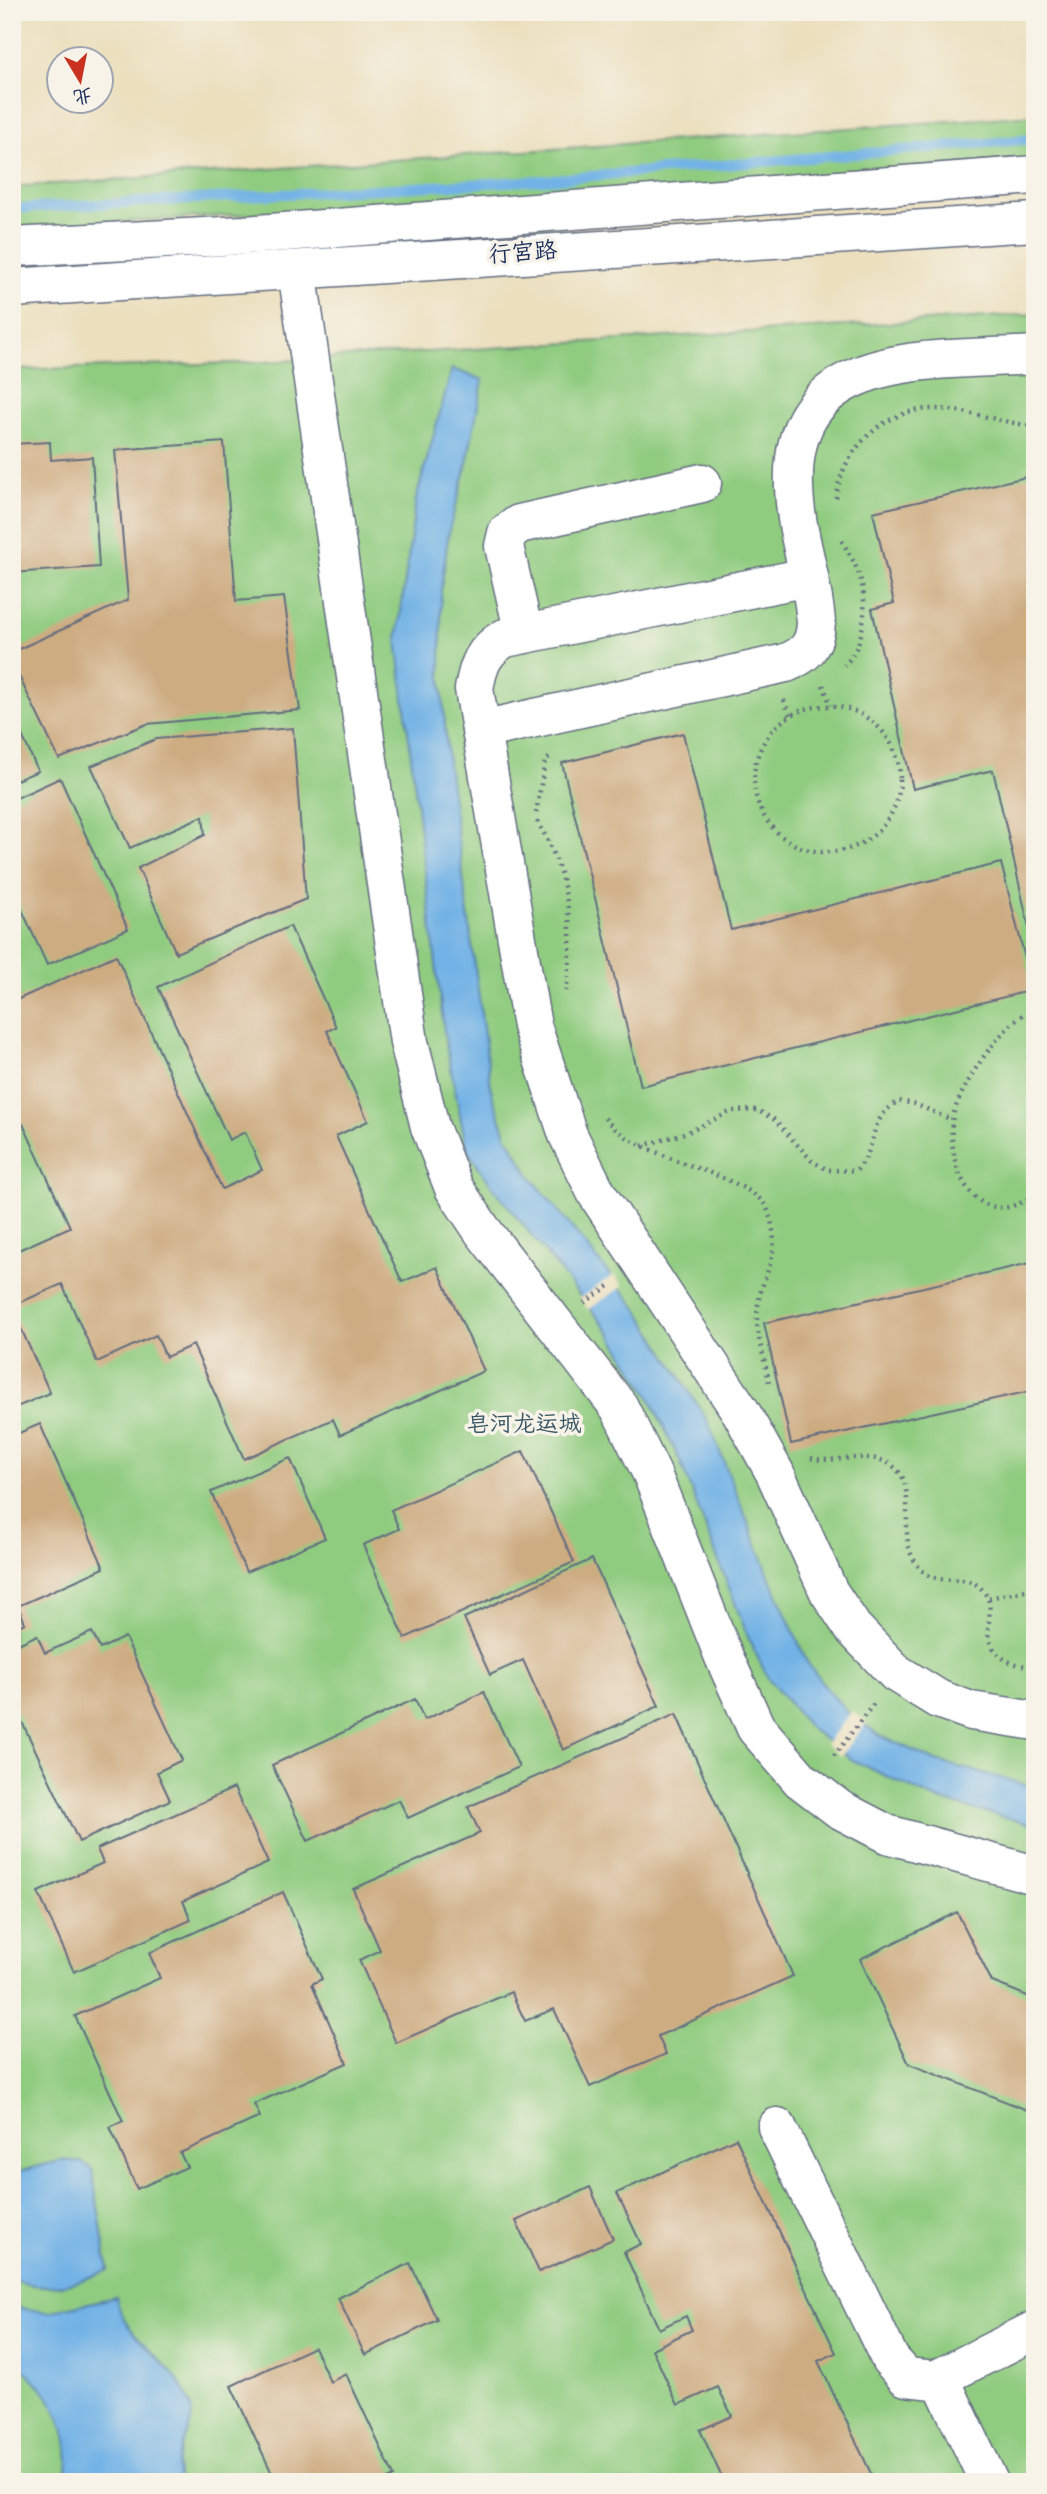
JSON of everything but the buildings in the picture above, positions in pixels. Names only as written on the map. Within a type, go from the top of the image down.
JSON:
[{"type":"main road","points":[[12,247],[244,235],[1035,176]]},
{"type":"main road","name":"行宫路","points":[[12,288],[1035,222]]},
{"type":"main road","points":[[297,270],[409,1042],[430,1128],[454,1188],[619,1407],[652,1475],[724,1657],[757,1728],[801,1780],[839,1810],[887,1834],[1035,1875]]},
{"type":"main road","points":[[481,730],[796,659],[815,639],[814,604],[793,489],[794,452],[801,428],[828,391],[847,379],[876,368],[1035,355]]},
{"type":"main road","points":[[524,634],[504,546],[507,533],[519,524],[702,483]]},
{"type":"main road","points":[[808,577],[524,634],[492,645],[478,664],[474,689],[532,1026],[568,1135],[597,1194],[741,1412],[775,1473],[829,1592],[853,1628],[896,1673],[938,1699],[971,1711],[1035,1721]]},
{"type":"main road","points":[[776,2127],[897,2369],[913,2379],[940,2378],[1035,2330]]},
{"type":"main road","points":[[940,2378],[989,2482]]},
{"type":"path","points":[[834,512],[837,485],[849,457],[864,438],[886,422],[914,411],[934,408],[1035,426]]},
{"type":"path","points":[[839,536],[862,582],[863,634],[855,656],[839,669]]},
{"type":"path","points":[[811,686],[831,676]]},
{"type":"path","points":[[831,705],[855,710],[876,724],[892,742],[901,766],[901,790],[893,814],[878,833],[857,847],[833,853],[808,851],[786,840],[768,823],[757,801],[753,777],[758,753],[771,732],[790,716],[810,708],[831,705]]},
{"type":"path","points":[[554,754],[545,761],[536,819],[547,837],[571,914],[572,956],[565,997]]},
{"type":"path","points":[[1035,1009],[1009,1024],[993,1044],[974,1071],[952,1120],[954,1160],[966,1187],[979,1203],[997,1208],[1015,1205],[1035,1192]]},
{"type":"path","points":[[641,1146],[688,1132],[733,1111],[758,1110],[775,1120],[812,1161],[828,1170],[856,1171],[869,1157],[873,1132],[885,1110],[899,1101],[915,1104],[952,1120]]},
{"type":"path","points":[[600,1110],[615,1132],[641,1146],[754,1191],[767,1208],[773,1232],[774,1259],[757,1315],[771,1391]]},
{"type":"path","points":[[554,1324],[641,1264]]},
{"type":"path","points":[[799,1455],[820,1461],[860,1457],[882,1462],[899,1472],[905,1488],[904,1533],[912,1557],[924,1574],[938,1581],[960,1579],[978,1584],[989,1598],[989,1638],[998,1656],[1016,1665],[1035,1666]]},
{"type":"path","points":[[989,1598],[1035,1588]]},
{"type":"path","points":[[801,1780],[832,1758],[896,1673]]},
{"type":"green space","points":[[1035,115],[1035,170],[12,228],[12,187]]},
{"type":"green space","name":"皂河龙运城","points":[[1035,314],[1035,2482],[12,2482],[12,370],[266,362]]},
{"type":"water","points":[[452,369],[483,380],[465,473],[449,530],[441,589],[441,675],[448,764],[492,1095],[507,1137],[531,1177],[639,1311],[708,1422],[770,1578],[807,1662],[827,1689],[851,1716],[881,1736],[936,1761],[1035,1787],[1035,1825],[935,1799],[852,1760],[810,1728],[769,1680],[750,1642],[680,1461],[647,1392],[610,1333],[493,1187],[467,1150],[445,1039],[397,640],[416,499]]},
{"type":"water","points":[[63,2160],[82,2162],[92,2169],[108,2270],[61,2285],[37,2285],[12,2279],[12,2173]]},
{"type":"water","points":[[116,2297],[129,2326],[174,2375],[190,2403],[191,2421],[179,2459],[179,2482],[65,2482],[67,2446],[57,2413],[38,2384],[12,2361],[12,2307],[47,2312]]},
{"type":"pier","points":[[614,1275],[623,1286],[588,1310],[580,1298]]},
{"type":"pier","points":[[852,1711],[867,1722],[841,1756],[826,1744]]},
{"type":"waterway","points":[[12,209],[544,180],[1035,139]]}]
